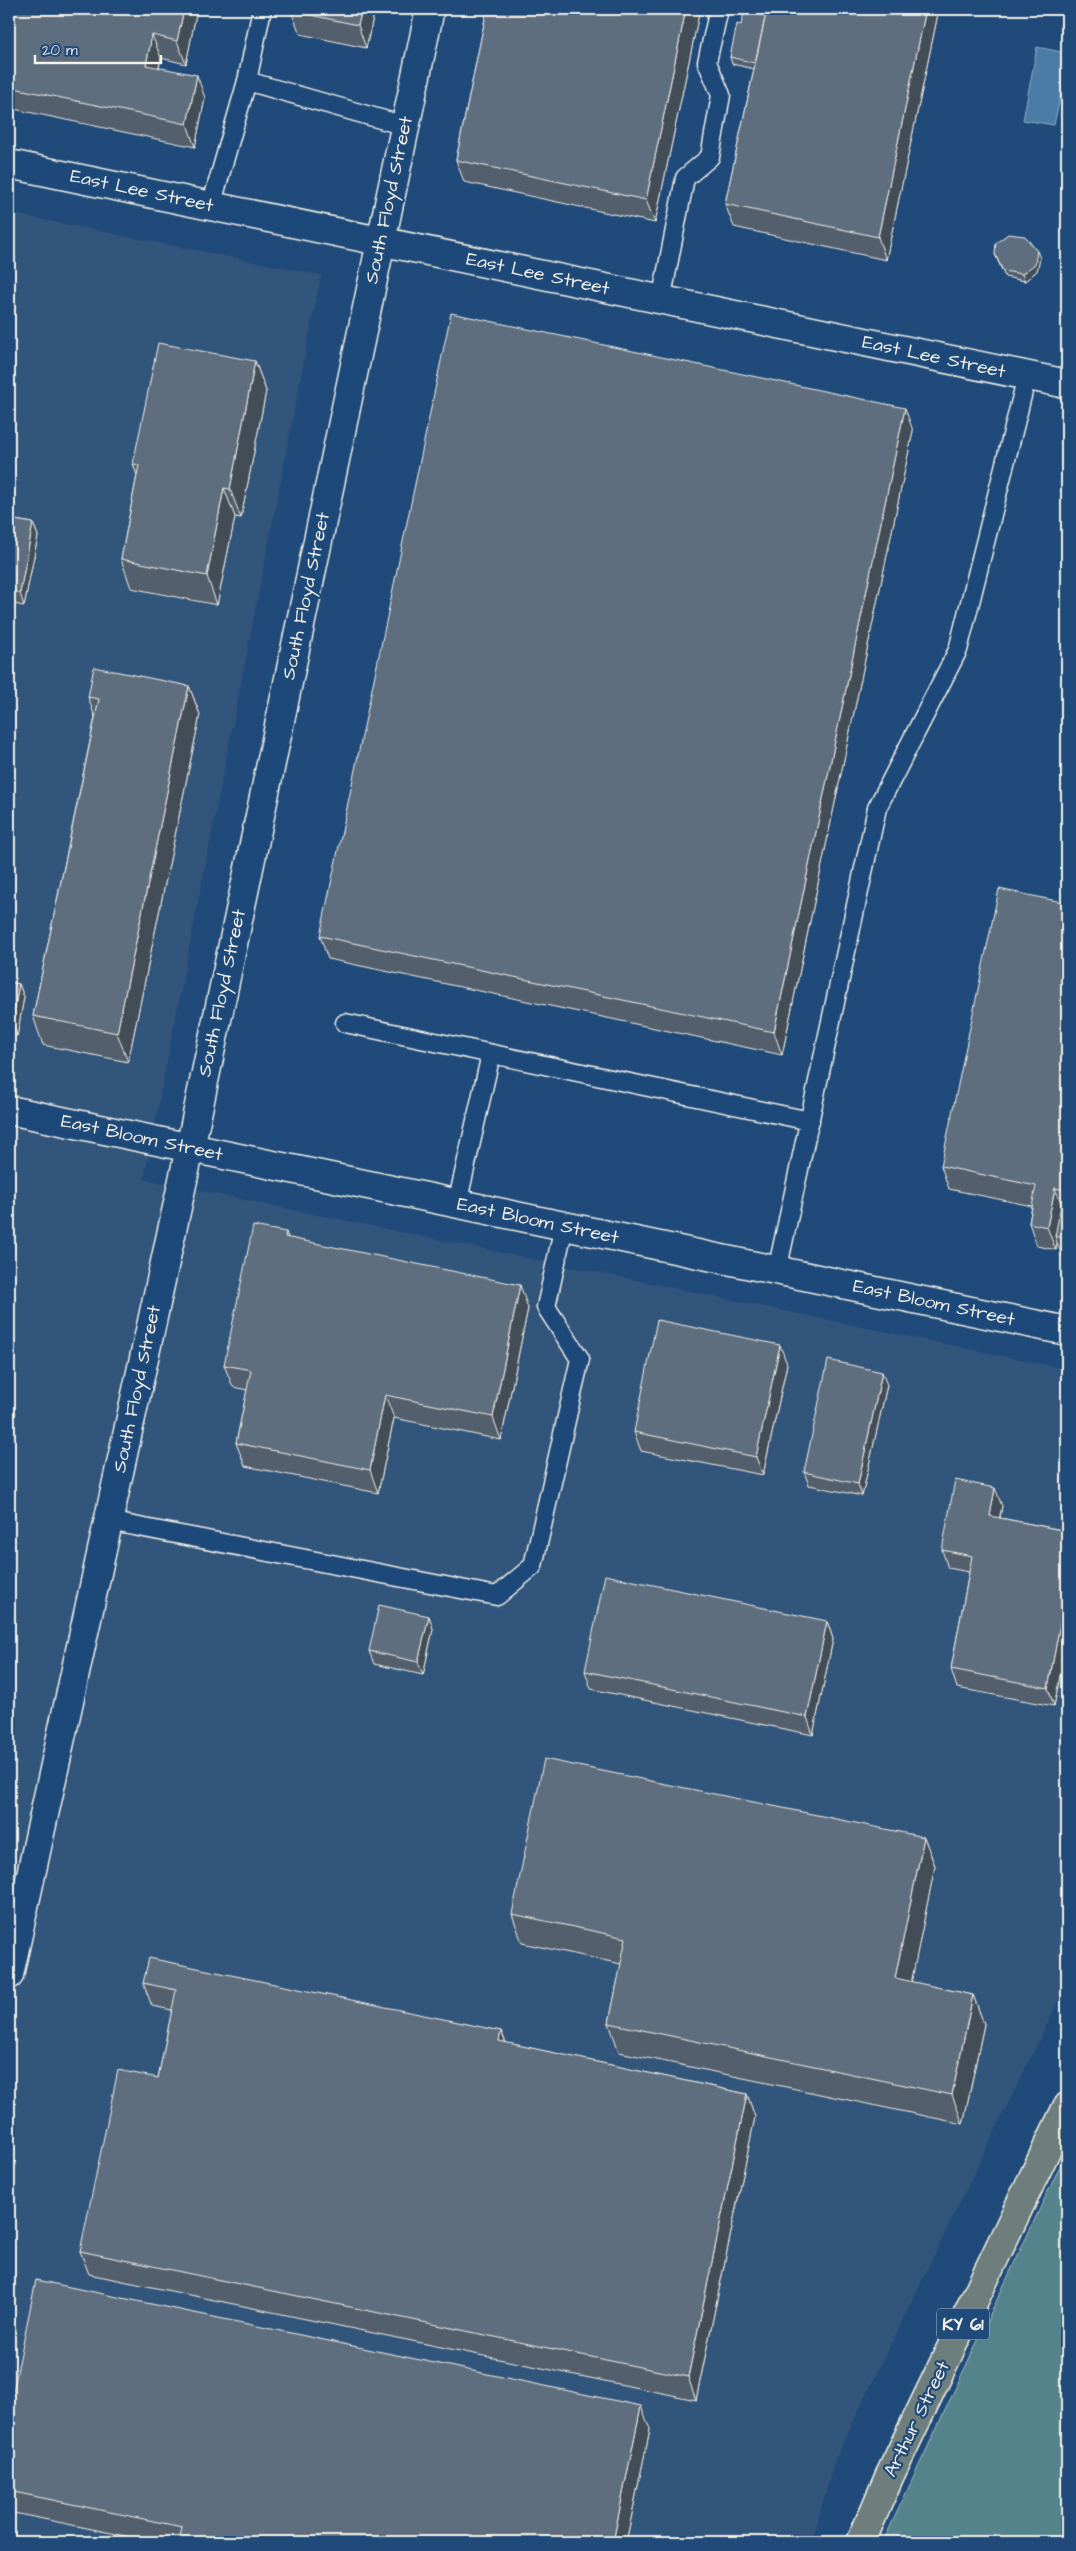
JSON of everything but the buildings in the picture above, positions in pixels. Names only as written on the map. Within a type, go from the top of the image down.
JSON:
[{"type":"main road","name":"Arthur Street","points":[[860,2542],[889,2477],[1067,2107]]},
{"type":"street","name":"South Floyd Street","points":[[9,1970],[190,1148],[430,9]]},
{"type":"street","name":"East Lee Street","points":[[9,164],[1067,384]]},
{"type":"street","name":"East Bloom Street","points":[[9,1110],[1067,1331]]},
{"type":"lane","points":[[211,206],[247,81],[262,9]]},
{"type":"lane","points":[[661,300],[685,178],[710,157],[721,95],[707,62],[719,9]]},
{"type":"lane","points":[[247,81],[405,126]]},
{"type":"lane","points":[[778,1271],[877,808],[958,650],[1027,376]]},
{"type":"lane","points":[[345,1023],[810,1121]]},
{"type":"lane","points":[[457,1204],[491,1054]]},
{"type":"lane","points":[[108,1520],[497,1596],[533,1566],[580,1359],[546,1307],[564,1226]]},
{"type":"shaded area","points":[[1037,47],[1067,53],[1067,67],[1054,125],[1023,120]]},
{"type":"shaded area","points":[[9,213],[321,275],[144,1179],[1067,1369],[1067,1983],[835,2459],[812,2542],[9,2542]]},
{"type":"green space","points":[[1067,2151],[1067,2542],[883,2542]]}]
